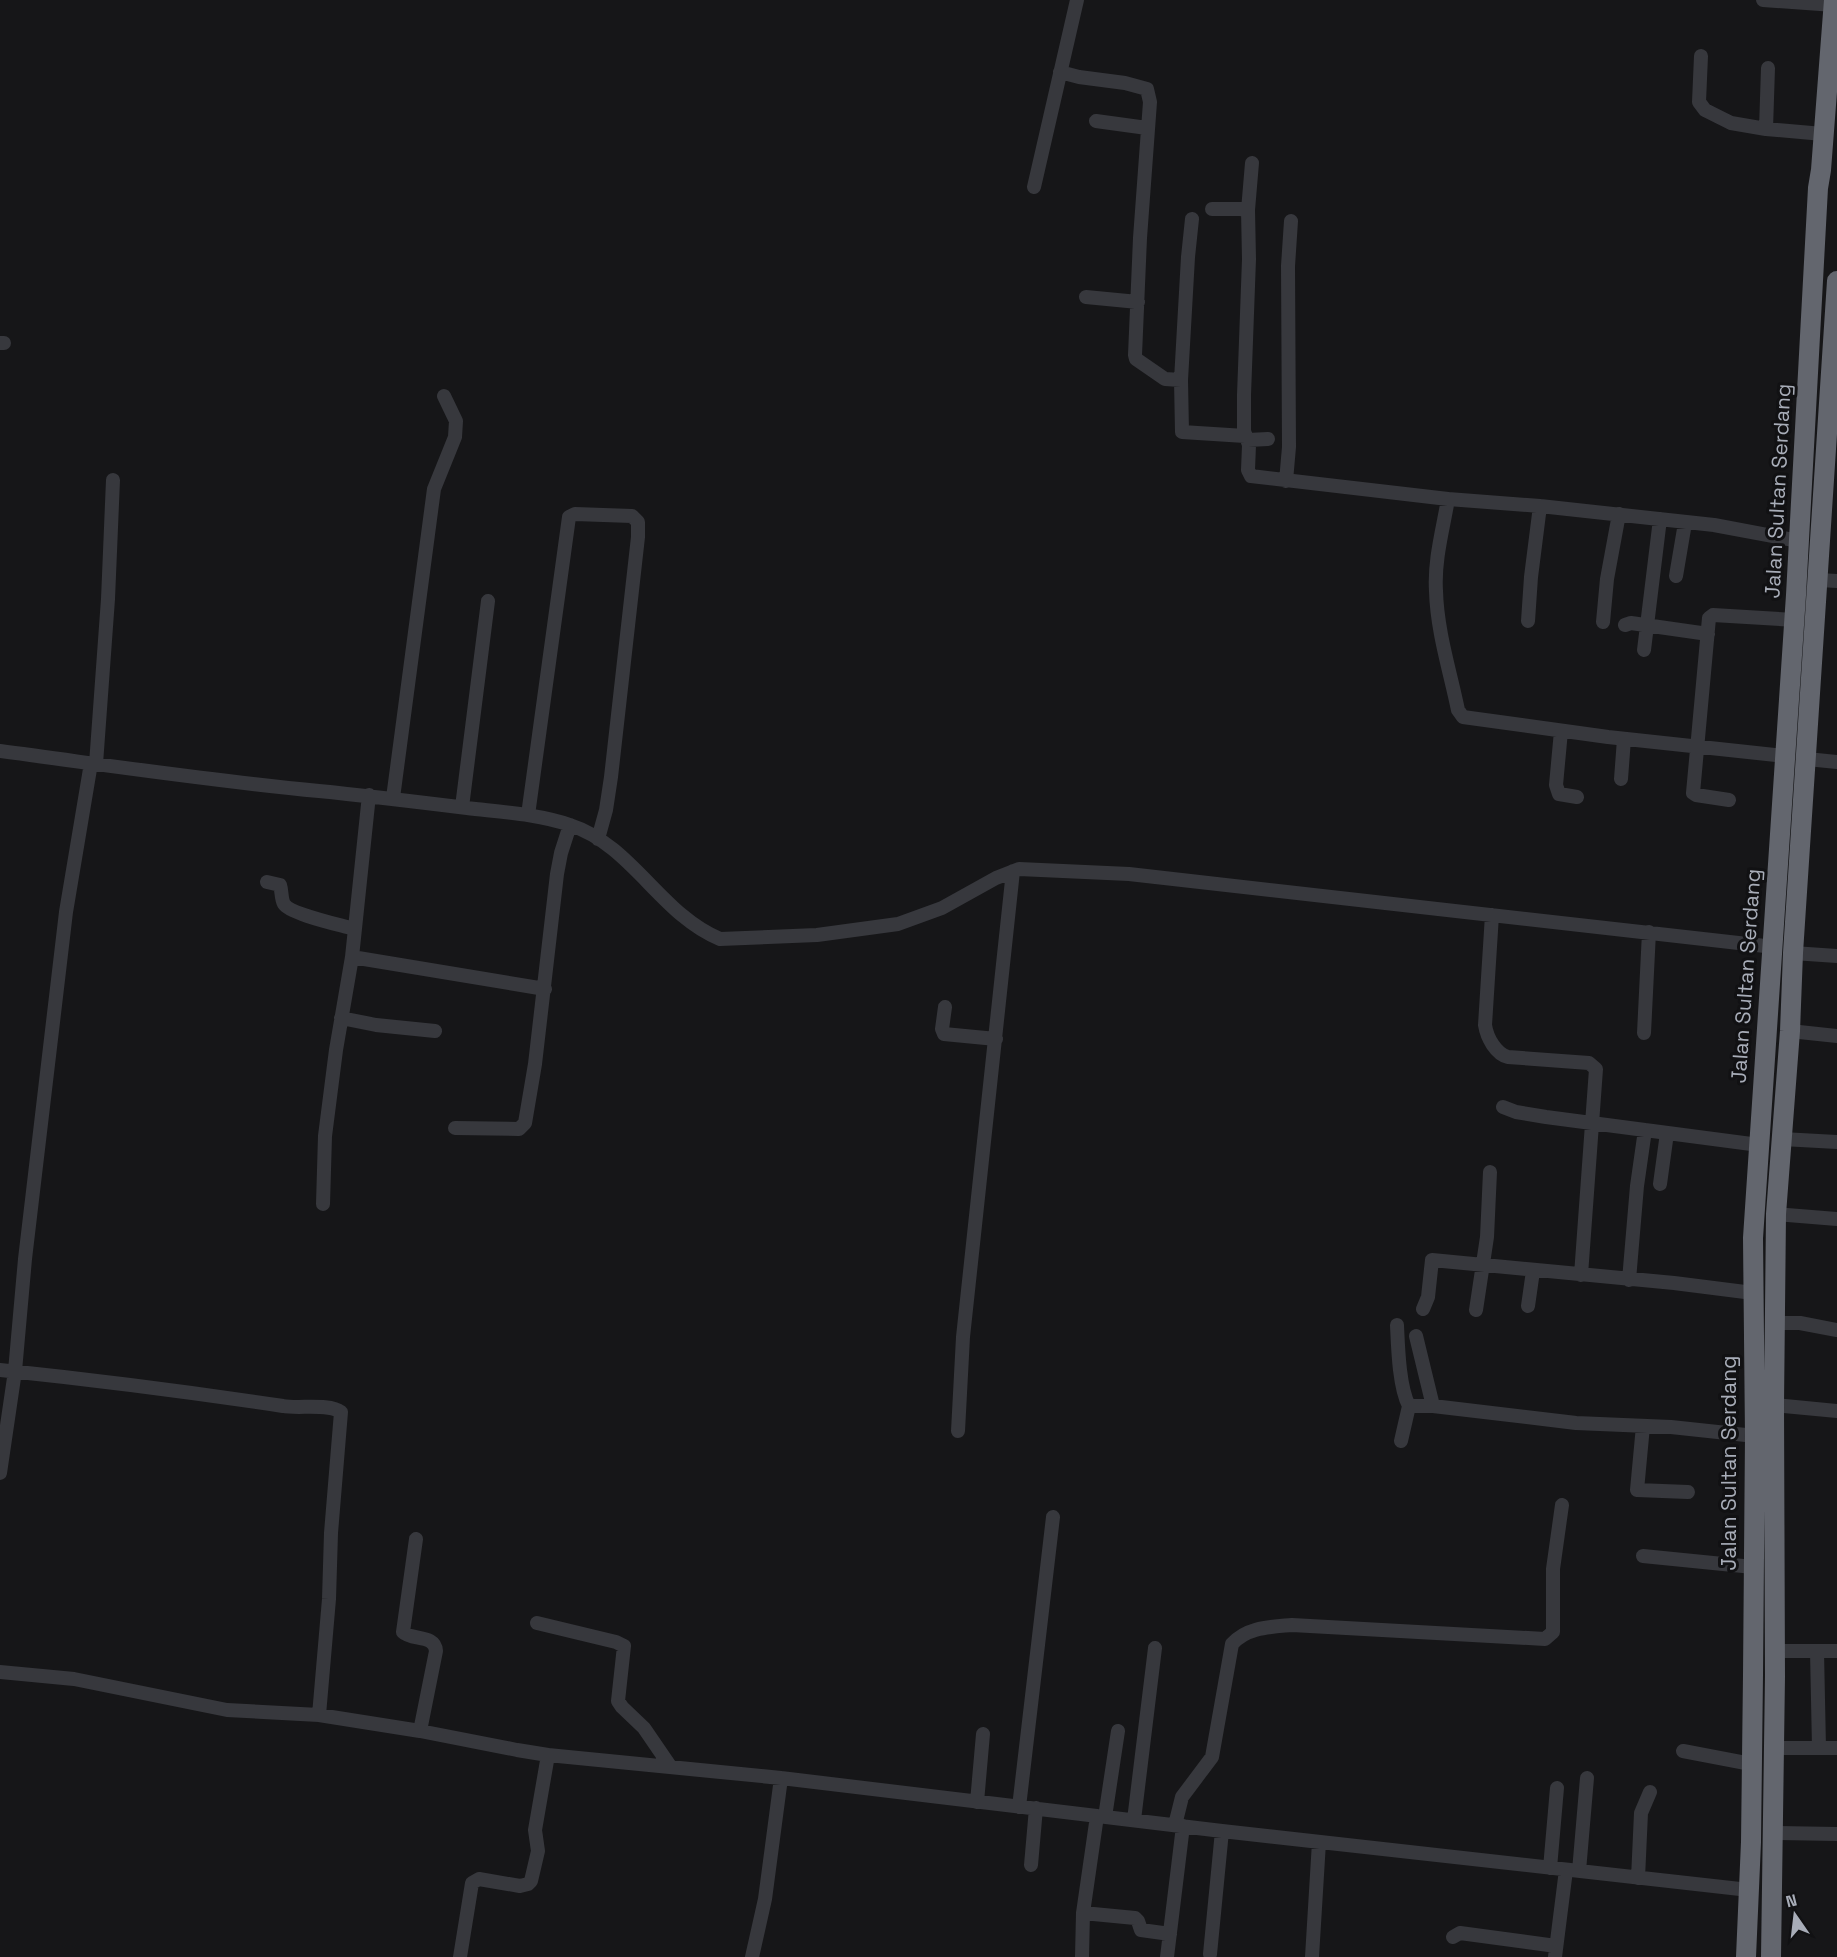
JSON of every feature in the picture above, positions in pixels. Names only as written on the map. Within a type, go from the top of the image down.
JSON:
[{"type":"highway","name":"Jalan Sultan Serdang","points":[[1746,1957],[1753,1675],[1755,1436],[1753,1238],[1795,620],[1823,134],[1834,2]]},
{"type":"highway","points":[[1771,1957],[1776,1676],[1774,1323],[1776,1214],[1807,759],[1828,580],[1833,343],[1837,281]]},
{"type":"highway","points":[[1811,341],[1833,343]]},
{"type":"highway","points":[[1753,1675],[1776,1676]]},
{"type":"street","points":[[1034,187],[1077,0]]},
{"type":"street","points":[[1763,0],[1834,2]]},
{"type":"street","points":[[1701,56],[1698,90],[1701,105],[1705,110],[1731,123],[1766,129],[1823,134]]},
{"type":"street","points":[[1766,129],[1768,68]]},
{"type":"street","points":[[1060,72],[1125,83],[1148,90],[1150,102],[1135,322],[1135,358],[1165,380],[1181,380]]},
{"type":"street","points":[[1096,122],[1147,128]]},
{"type":"street","points":[[1252,163],[1248,210],[1250,259],[1245,351],[1246,438],[1249,475],[1254,478],[1448,499],[1619,514],[1741,530],[1799,541]]},
{"type":"street","points":[[1212,210],[1248,210]]},
{"type":"street","points":[[1192,219],[1181,380],[1182,432],[1268,439]]},
{"type":"street","points":[[1286,481],[1289,447],[1288,266],[1291,221]]},
{"type":"street","points":[[1086,297],[1138,302]]},
{"type":"street","points":[[393,798],[434,489],[455,437],[456,421],[444,396]]},
{"type":"street","points":[[0,1473],[15,1371],[25,1259],[66,912],[93,763],[108,598],[113,480]]},
{"type":"street","points":[[1448,499],[1436,568],[1436,589],[1442,633],[1458,710],[1463,717],[1624,739],[1785,756]]},
{"type":"street","points":[[1528,621],[1540,506]]},
{"type":"street","points":[[528,815],[569,517],[575,514],[632,516],[638,522],[638,537],[611,777],[606,810],[598,839]]},
{"type":"street","points":[[1602,622],[1619,514]]},
{"type":"street","points":[[1644,650],[1660,519]]},
{"type":"street","points":[[1676,576],[1685,523]]},
{"type":"street","points":[[462,807],[488,601]]},
{"type":"street","points":[[1729,800],[1694,793],[1711,615],[1795,620]]},
{"type":"street","points":[[1625,625],[1631,623],[1708,634]]},
{"type":"street","points":[[1561,731],[1556,784],[1559,794],[1577,797]]},
{"type":"street","points":[[1621,779],[1624,739]]},
{"type":"street","points":[[0,751],[252,784],[369,795],[528,815],[570,825],[615,850],[691,923],[706,934],[720,939],[817,935],[898,924],[933,912],[1013,871],[1026,868],[1129,873],[1774,946]]},
{"type":"street","points":[[1807,759],[1837,762]]},
{"type":"street","points":[[323,1204],[325,1136],[352,957],[369,795]]},
{"type":"street","points":[[455,1128],[508,1131],[519,1129],[525,1123],[545,989],[557,874],[570,825]]},
{"type":"street","points":[[958,1431],[963,1337],[1013,871]]},
{"type":"street","points":[[267,882],[280,885],[282,901],[287,908],[354,929]]},
{"type":"street","points":[[1492,915],[1485,1025],[1487,1034],[1497,1050],[1503,1056],[1579,1061],[1595,1066],[1594,1122],[1581,1275]]},
{"type":"street","points":[[1644,1033],[1649,932]]},
{"type":"street","points":[[1793,953],[1837,956]]},
{"type":"street","points":[[352,957],[545,989]]},
{"type":"street","points":[[945,1007],[942,1029],[944,1034],[996,1039]]},
{"type":"street","points":[[341,1018],[376,1025],[435,1031]]},
{"type":"street","points":[[1790,1032],[1837,1036]]},
{"type":"street","points":[[1503,1107],[1516,1112],[1546,1117],[1759,1145]]},
{"type":"street","points":[[1629,1280],[1637,1186],[1645,1130]]},
{"type":"street","points":[[1660,1185],[1667,1133]]},
{"type":"street","points":[[1782,1139],[1837,1142]]},
{"type":"street","points":[[1476,1310],[1487,1237],[1490,1172]]},
{"type":"street","points":[[1776,1214],[1837,1219]]},
{"type":"street","points":[[1423,1309],[1428,1297],[1432,1260],[1674,1283],[1753,1293]]},
{"type":"street","points":[[1528,1306],[1533,1270]]},
{"type":"street","points":[[1774,1323],[1800,1323],[1837,1330]]},
{"type":"street","points":[[1397,1325],[1398,1353],[1409,1406],[1401,1441]]},
{"type":"street","points":[[1416,1336],[1433,1406]]},
{"type":"street","points":[[1398,1353],[1420,1351]]},
{"type":"street","points":[[0,1370],[166,1388],[291,1407],[327,1407],[341,1412],[319,1715]]},
{"type":"street","points":[[1774,1405],[1837,1411]]},
{"type":"street","points":[[1409,1406],[1433,1406],[1576,1423],[1643,1426],[1755,1436]]},
{"type":"street","points":[[1643,1426],[1637,1490],[1688,1492]]},
{"type":"street","points":[[1167,1957],[1182,1797],[1212,1758],[1232,1644],[1239,1636],[1258,1628],[1292,1625],[1545,1639],[1553,1632],[1553,1569],[1562,1505]]},
{"type":"street","points":[[1019,1807],[1053,1517]]},
{"type":"street","points":[[416,1539],[403,1632],[407,1636],[433,1641],[436,1646],[420,1731]]},
{"type":"street","points":[[1643,1556],[1753,1567]]},
{"type":"street","points":[[537,1623],[616,1642],[624,1646],[618,1701],[644,1728],[670,1766]]},
{"type":"street","points":[[1134,1820],[1155,1648]]},
{"type":"street","points":[[1776,1651],[1837,1651]]},
{"type":"street","points":[[1817,1651],[1819,1748]]},
{"type":"street","points":[[0,1672],[74,1679],[227,1710],[319,1715],[548,1755],[781,1778],[1222,1831],[1749,1890]]},
{"type":"street","points":[[1082,1957],[1083,1913],[1118,1731]]},
{"type":"street","points":[[977,1802],[983,1734]]},
{"type":"street","points":[[1774,1748],[1837,1748]]},
{"type":"street","points":[[1683,1751],[1751,1764]]},
{"type":"street","points":[[460,1957],[472,1883],[479,1879],[520,1886],[531,1881],[538,1851],[535,1830],[548,1755]]},
{"type":"street","points":[[752,1957],[765,1899],[781,1778]]},
{"type":"street","points":[[1453,1937],[1460,1933],[1556,1952],[1587,1778]]},
{"type":"street","points":[[1550,1868],[1557,1788]]},
{"type":"street","points":[[1638,1878],[1641,1813],[1650,1792]]},
{"type":"street","points":[[1031,1865],[1036,1809]]},
{"type":"street","points":[[1210,1954],[1222,1831]]},
{"type":"street","points":[[1772,1833],[1837,1834]]},
{"type":"street","points":[[1312,1957],[1319,1842]]},
{"type":"street","points":[[1083,1913],[1135,1918],[1141,1930],[1170,1934]]}]
